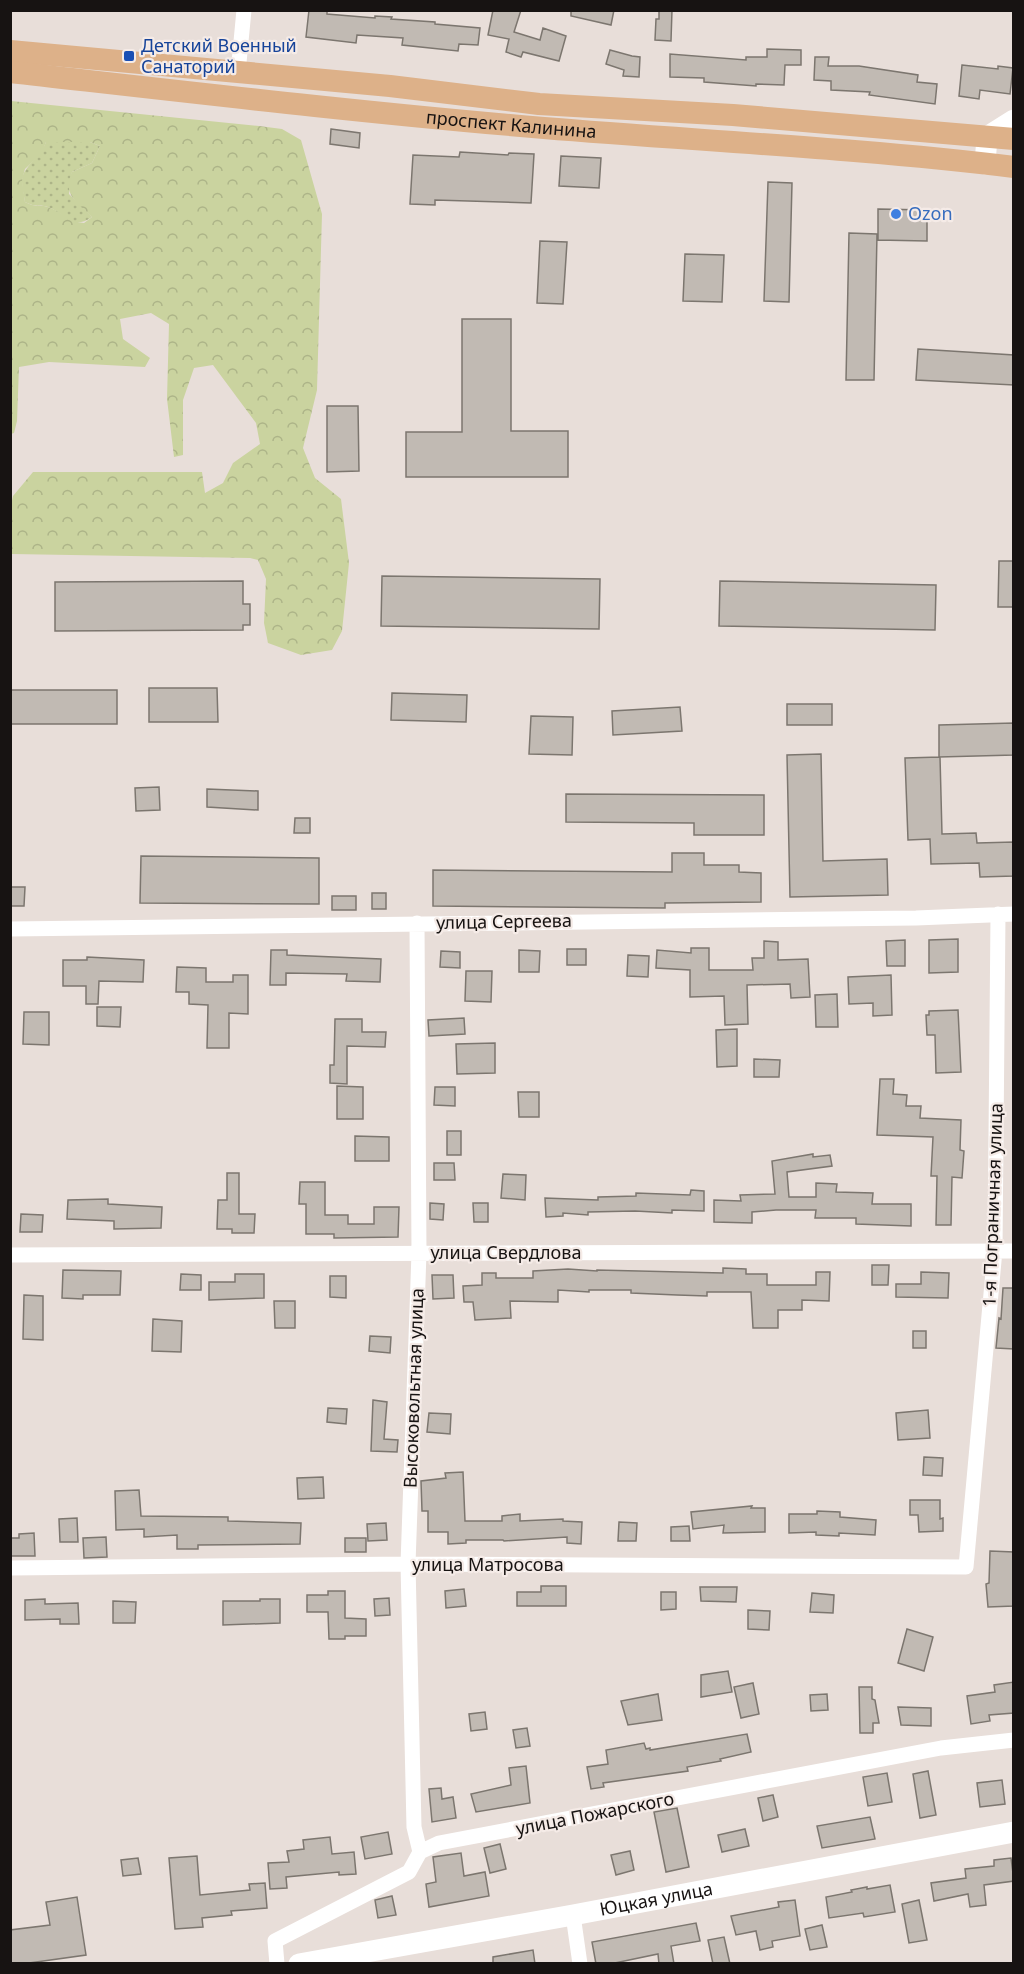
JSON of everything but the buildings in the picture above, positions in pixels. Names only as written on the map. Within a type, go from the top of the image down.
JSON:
[{"type":"main road","name":"проспект Калинина","points":[[10,51],[390,86],[539,104],[733,115],[1014,140]]},
{"type":"main road","name":"проспект Калинина","points":[[10,72],[390,114],[547,128],[753,142],[1014,167]]},
{"type":"main road","points":[[985,164],[987,136],[1014,120]]},
{"type":"main road","name":"Юцкая улица","points":[[299,1964],[1014,1832]]},
{"type":"street","points":[[238,73],[244,10]]},
{"type":"street","name":"улица Сергеева","points":[[10,929],[916,918],[1006,914]]},
{"type":"street","name":"1-я Пограничная улица","points":[[966,1567],[1004,1251],[1006,914]]},
{"type":"street","name":"Высоковольтная улица","points":[[417,923],[420,1253],[408,1564],[414,1827],[420,1852]]},
{"type":"street","name":"улица Свердлова","points":[[10,1255],[1004,1251]]},
{"type":"street","name":"улица Матросова","points":[[10,1568],[408,1564],[966,1567]]},
{"type":"street","name":"улица Пожарского","points":[[420,1852],[439,1843],[941,1748],[1014,1740]]},
{"type":"street","points":[[277,1964],[275,1941],[409,1872],[420,1852]]},
{"type":"street","points":[[573,1915],[580,1964]]},
{"type":"green space","points":[[11,101],[282,129],[301,140],[322,214],[317,390],[303,448],[315,478],[341,499],[349,563],[342,631],[332,650],[301,655],[268,643],[264,623],[266,579],[258,560],[250,558],[11,554],[13,496],[33,472],[202,472],[205,493],[223,483],[233,463],[260,444],[256,423],[213,365],[194,368],[183,400],[183,455],[174,457],[167,399],[169,324],[151,313],[120,319],[123,339],[150,358],[145,367],[49,362],[19,367],[17,421],[14,433],[11,434]],"holes":[[[46,142],[90,142],[100,146],[92,163],[72,172],[69,187],[76,202],[92,217],[84,223],[79,222],[48,207],[25,202],[22,180],[25,169],[42,153]]]},
{"type":"green space","points":[[46,142],[90,142],[100,146],[92,163],[72,172],[69,194],[92,217],[85,221],[74,222],[48,207],[25,202],[22,177]]},
{"type":"place","name":"Детский Военный Санаторий","points":[[129,56]]},
{"type":"place","name":"Ozon","points":[[896,214]]}]
